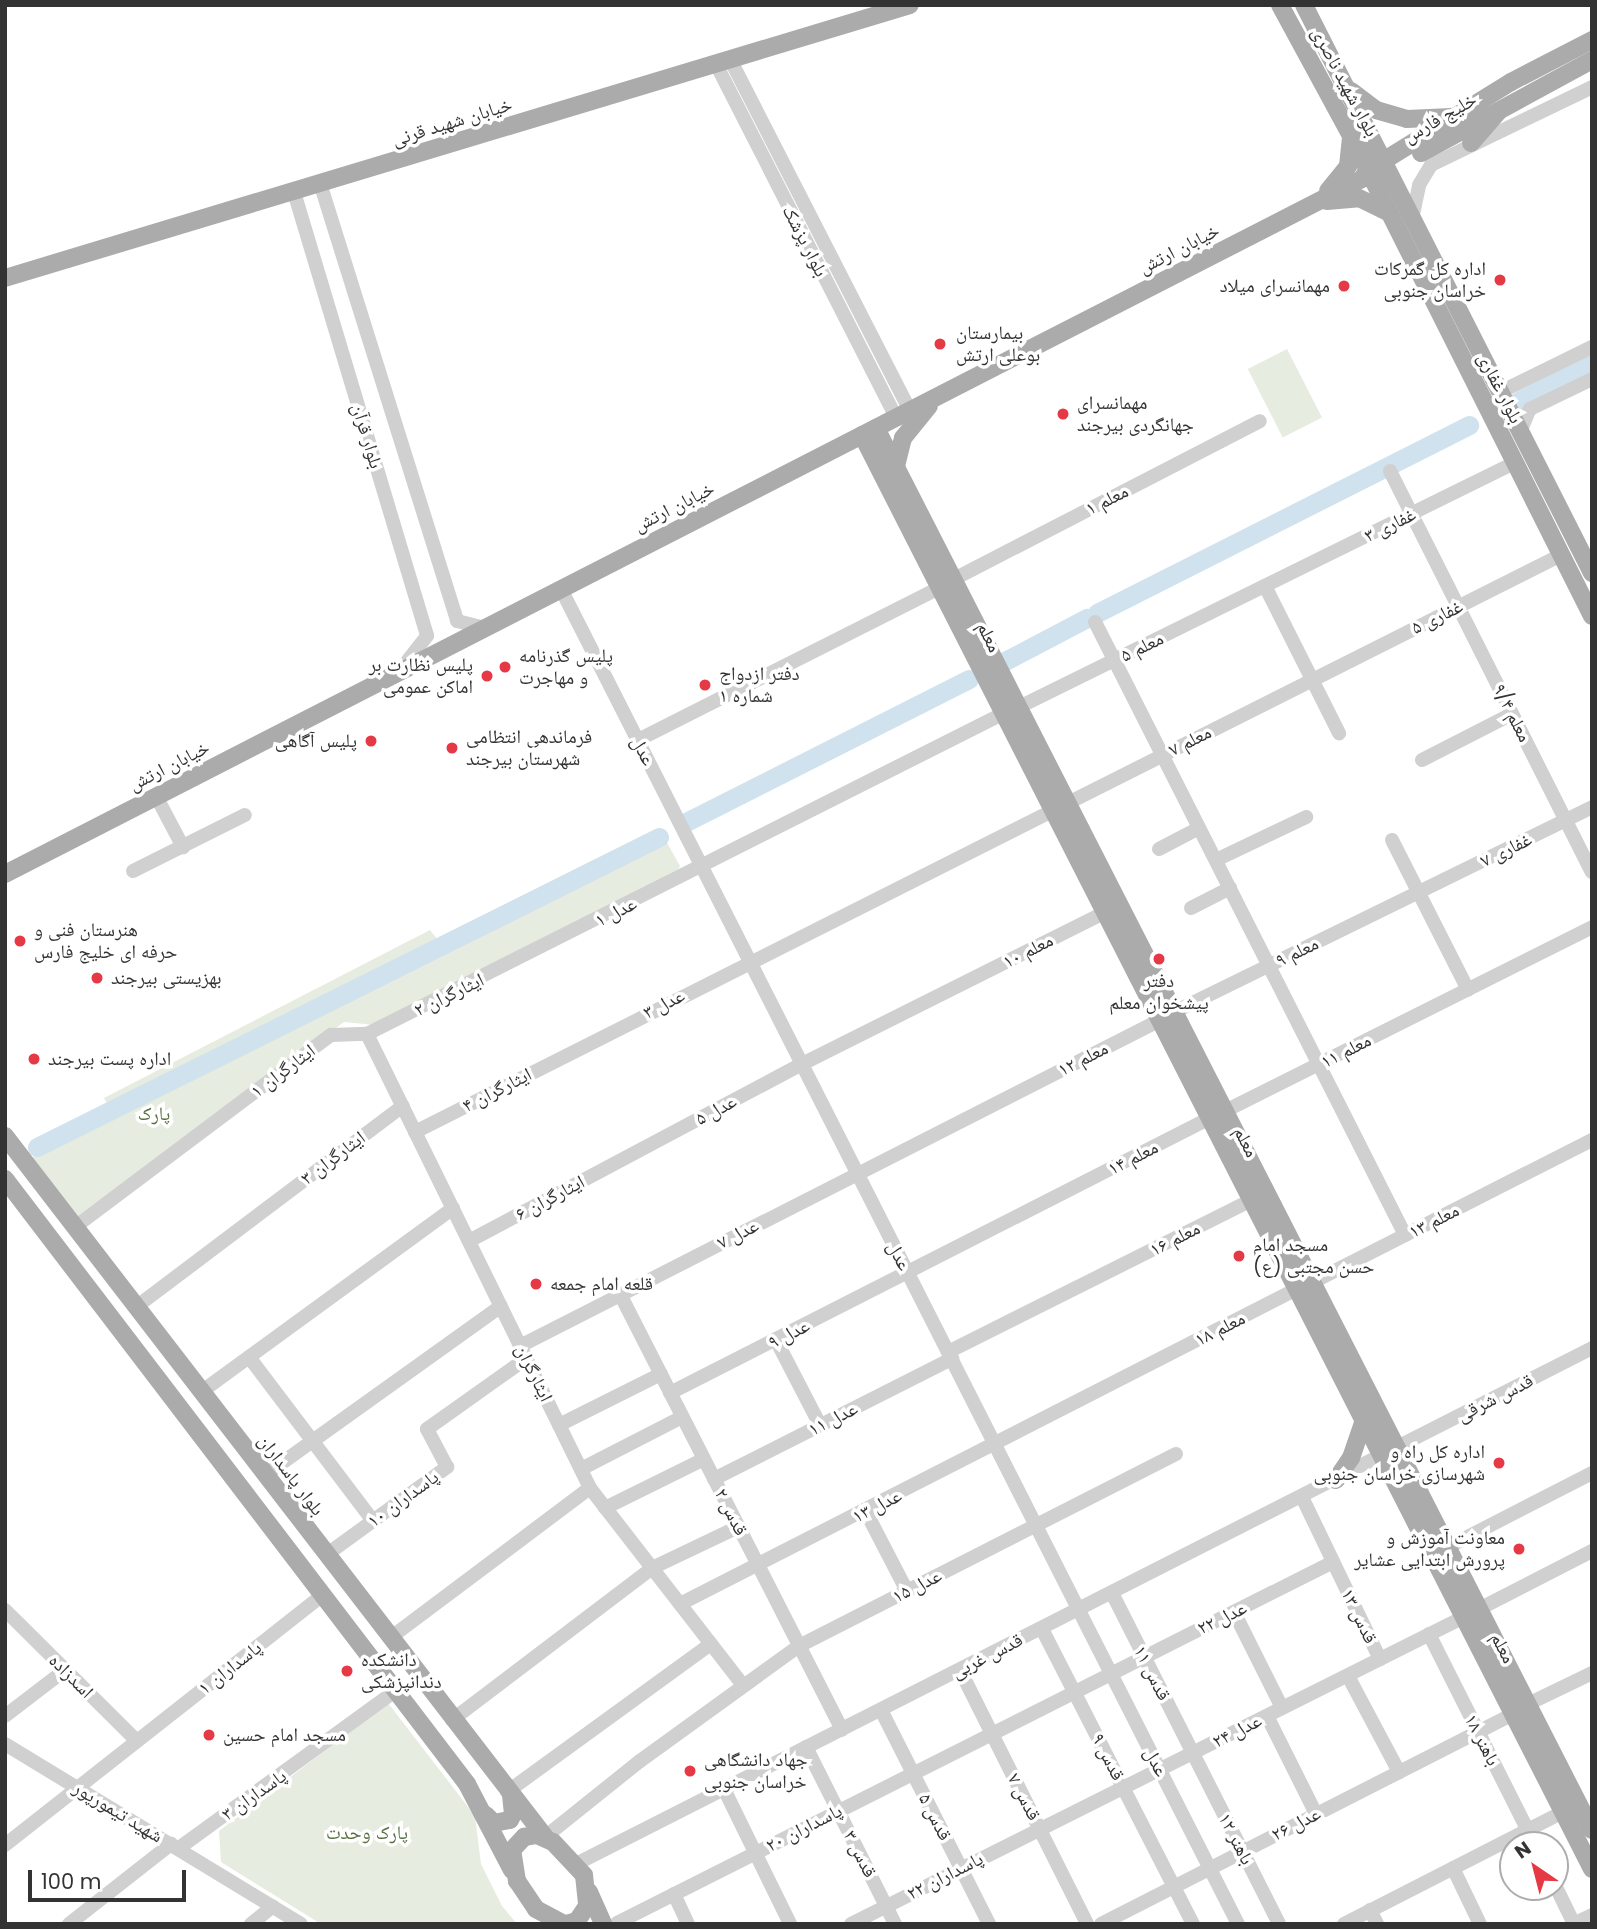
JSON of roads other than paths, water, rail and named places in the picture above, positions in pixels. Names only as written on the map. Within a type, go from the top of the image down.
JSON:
[{"type":"main road","name":"خیابان شهید قرنی","points":[[5,278],[910,5]]},
{"type":"main road","name":"بلوار شهید ناصری","points":[[1280,5],[1374,173]]},
{"type":"main road","name":"بلوار شهید ناصری","points":[[1304,5],[1346,88],[1374,173]]},
{"type":"main road","name":"خلیج فارس","points":[[1374,173],[1458,115],[1592,40]]},
{"type":"main road","name":"خلیج فارس","points":[[1374,173],[1592,60]]},
{"type":"main road","points":[[1346,88],[1376,110],[1407,119],[1458,115]]},
{"type":"main road","points":[[1471,143],[1500,108]]},
{"type":"main road","points":[[1317,202],[1340,180],[1348,166],[1351,136]]},
{"type":"main road","name":"خیابان ارتش","points":[[5,874],[1374,173]]},
{"type":"main road","name":"بلوار غفاری","points":[[1374,173],[1387,212],[1592,616]]},
{"type":"main road","name":"بلوار غفاری","points":[[1374,173],[1412,220],[1592,573]]},
{"type":"main road","points":[[1317,202],[1359,198],[1387,212]]},
{"type":"main road","points":[[896,466],[903,438],[941,394]]},
{"type":"main road","name":"معلم","points":[[869,431],[896,466],[947,583]]},
{"type":"main road","name":"معلم","points":[[869,431],[1520,1709],[1592,1830]]},
{"type":"main road","name":"معلم","points":[[1061,806],[1105,912],[1167,1016]]},
{"type":"main road","name":"معلم","points":[[1218,1115],[1252,1200],[1305,1286],[1364,1420],[1390,1453],[1448,1547],[1471,1613]]},
{"type":"main road","name":"بلوار پاسداران","points":[[5,1136],[509,1794],[545,1837]]},
{"type":"main road","points":[[5,1178],[494,1823],[510,1820],[513,1814],[509,1794]]},
{"type":"main road","points":[[1336,1480],[1352,1458],[1364,1420]]},
{"type":"main road","name":"معلم","points":[[1578,1804],[1592,1869]]},
{"type":"main road","points":[[486,1815],[528,1902],[543,1919],[566,1924],[584,1915],[587,1887]]},
{"type":"main road","points":[[512,1870],[512,1850],[518,1841],[537,1835],[545,1837],[576,1864],[603,1924]]},
{"type":"street","name":"بلوار پزشک","points":[[723,62],[903,414]]},
{"type":"street","points":[[1412,220],[1419,185],[1431,164],[1592,87]]},
{"type":"street","name":"بلوار قرآن","points":[[320,183],[457,621],[485,628]]},
{"type":"street","name":"بلوار قرآن","points":[[294,192],[427,636],[398,672]]},
{"type":"street","points":[[1500,392],[1592,347]]},
{"type":"street","points":[[1520,432],[1530,409],[1592,379]]},
{"type":"street","name":"معلم ۱","points":[[638,740],[1260,421]]},
{"type":"street","name":"غفاری ۳","points":[[1265,586],[1514,463]]},
{"type":"street","name":"معلم ۹/۴","points":[[1390,471],[1591,870]]},
{"type":"street","name":"غفاری ۵","points":[[1312,679],[1561,555]]},
{"type":"street","points":[[1265,586],[1339,733]]},
{"type":"street","name":"معلم ۵","points":[[851,791],[1265,586]]},
{"type":"street","name":"عدل","points":[[561,589],[1238,1924]]},
{"type":"street","points":[[1095,622],[1405,1235]]},
{"type":"street","name":"معلم ۷","points":[[899,887],[1312,679]]},
{"type":"street","points":[[1422,760],[1512,714]]},
{"type":"street","name":"عدل ۱","points":[[530,956],[851,791]]},
{"type":"street","points":[[156,796],[183,847]]},
{"type":"street","name":"غفاری ۷","points":[[1419,892],[1592,807]]},
{"type":"street","points":[[133,871],[245,815]]},
{"type":"street","points":[[1216,860],[1306,817]]},
{"type":"street","points":[[1159,849],[1199,828]]},
{"type":"street","points":[[1392,840],[1468,990]]},
{"type":"street","name":"عدل ۳","points":[[579,1047],[899,887]]},
{"type":"street","points":[[1191,908],[1230,888]]},
{"type":"street","name":"معلم ۹","points":[[1167,1016],[1419,892]]},
{"type":"street","name":"معلم ۱۰","points":[[802,1064],[1105,912]]},
{"type":"street","name":"معلم ۱۱","points":[[1218,1115],[1592,927]]},
{"type":"street","name":"ایثارگران ۲","points":[[367,1034],[530,956]]},
{"type":"street","name":"معلم ۱۲","points":[[857,1173],[1167,1016]]},
{"type":"street","name":"ایثارگران","points":[[367,1034],[590,1488],[743,1685]]},
{"type":"street","name":"ایثارگران ۱","points":[[75,1227],[331,1035],[367,1034]]},
{"type":"street","name":"ایثارگران ۴","points":[[415,1132],[579,1047]]},
{"type":"street","name":"عدل ۵","points":[[630,1155],[802,1064]]},
{"type":"street","name":"ایثارگران ۳","points":[[136,1307],[403,1106]]},
{"type":"street","name":"معلم ۱۴","points":[[908,1273],[1218,1115]]},
{"type":"street","name":"معلم ۱۳","points":[[1305,1286],[1592,1140]]},
{"type":"street","name":"ایثارگران ۶","points":[[469,1241],[630,1155]]},
{"type":"street","name":"عدل ۷","points":[[426,1433],[524,1352],[620,1294],[857,1173]]},
{"type":"street","name":"معلم ۱۶‌","points":[[950,1356],[1252,1200]]},
{"type":"street","points":[[201,1392],[453,1208]]},
{"type":"street","name":"عدل ۹","points":[[670,1393],[908,1273]]},
{"type":"street","name":"معلم ۱۸","points":[[995,1446],[1305,1286]]},
{"type":"street","name":"قدس ۲","points":[[620,1294],[842,1730]]},
{"type":"street","points":[[265,1475],[501,1307]]},
{"type":"street","points":[[776,1340],[820,1425]]},
{"type":"street","name":"قدس شرقی","points":[[1390,1453],[1592,1348]]},
{"type":"street","name":"عدل ۱۱","points":[[714,1479],[950,1356]]},
{"type":"street","points":[[250,1357],[373,1521]]},
{"type":"street","points":[[559,1425],[661,1374]]},
{"type":"street","points":[[581,1469],[682,1417]]},
{"type":"street","name":"پاسداران ۱۰","points":[[326,1555],[448,1465],[426,1433]]},
{"type":"street","name":"عدل ۱۳","points":[[680,1604],[995,1446]]},
{"type":"street","name":"قدس غربی","points":[[576,1864],[1390,1453]]},
{"type":"street","name":"عدل ۱۵","points":[[545,1837],[640,1760],[799,1646],[1175,1454]]},
{"type":"street","points":[[605,1507],[704,1460]]},
{"type":"street","points":[[1448,1547],[1592,1474]]},
{"type":"street","points":[[390,1638],[590,1488]]},
{"type":"street","name":"قدس ۱۳","points":[[1301,1497],[1380,1659]]},
{"type":"street","points":[[866,1512],[907,1591]]},
{"type":"street","points":[[452,1720],[652,1568],[738,1527]]},
{"type":"street","name":"عدل ۲۴","points":[[1124,1788],[1592,1551]]},
{"type":"street","name":"عدل ۲۲","points":[[1074,1692],[1333,1562]]},
{"type":"street","name":"قدس ۱۱","points":[[1112,1593],[1193,1753]]},
{"type":"street","name":"پاسداران ۱","points":[[5,1845],[323,1595]]},
{"type":"street","name":"اسدزاده","points":[[5,1610],[137,1741]]},
{"type":"street","points":[[1234,1612],[1282,1708]]},
{"type":"street","name":"قدس ۹","points":[[1042,1629],[1193,1924]]},
{"type":"street","name":"باهنر ۱۸","points":[[1429,1634],[1528,1830]]},
{"type":"street","points":[[509,1794],[711,1644]]},
{"type":"street","points":[[5,1716],[65,1670]]},
{"type":"street","name":"قدس ۷","points":[[960,1670],[1087,1924]]},
{"type":"street","name":"عدل ۲۶","points":[[1101,1924],[1592,1673]]},
{"type":"street","points":[[1348,1676],[1399,1772]]},
{"type":"street","name":"پاسداران ۳","points":[[71,1922],[395,1691]]},
{"type":"street","name":"پاسداران ۲۰","points":[[617,1923],[1074,1692]]},
{"type":"street","name":"قدس ۵","points":[[881,1710],[989,1924]]},
{"type":"street","points":[[1267,1716],[1316,1814]]},
{"type":"street","name":"شهید تیمورپور","points":[[5,1744],[301,1924]]},
{"type":"street","name":"قدس ۳","points":[[806,1747],[895,1924]]},
{"type":"street","name":"باهنر ۱۲","points":[[1193,1753],[1279,1924]]},
{"type":"street","name":"پاسداران ۲۲","points":[[851,1924],[1124,1788]]},
{"type":"street","points":[[724,1789],[790,1924]]},
{"type":"street","points":[[1344,1924],[1374,1917],[1433,1879],[1578,1804]]},
{"type":"street","points":[[1453,1868],[1480,1924]]},
{"type":"street","points":[[674,1894],[688,1924]]},
{"type":"street","points":[[1563,1901],[1574,1924],[1592,1914]]},
{"type":"street","points":[[251,1924],[273,1906]]},
{"type":"waterway","points":[[1518,401],[1592,364]]},
{"type":"waterway","points":[[1097,613],[1469,425]]},
{"type":"waterway","points":[[1005,661],[1087,618]]},
{"type":"waterway","points":[[686,822],[969,679]]},
{"type":"waterway","points":[[37,1147],[659,837]]},
{"type":"place","name":"اداره کل گمرکات خراسان جنوبی","points":[[1500,280]]},
{"type":"place","name":"مهمانسرای میلاد","points":[[1344,286]]},
{"type":"place","name":"بیمارستان بوعلی ارتش","points":[[940,344]]},
{"type":"place","name":"مهمانسرای جهانگردی بیرجند","points":[[1063,414]]},
{"type":"place","name":"پلیس گذرنامه و مهاجرت","points":[[505,667]]},
{"type":"place","name":"پلیس نظارت بر اماکن عمومی","points":[[487,676]]},
{"type":"place","name":"دفتر ازدواج شماره ۱","points":[[705,685]]},
{"type":"place","name":"پلیس آگاهی","points":[[371,741]]},
{"type":"place","name":"فرماندهی انتظامی شهرستان بیرجند","points":[[452,748]]},
{"type":"place","name":"هنرستان فنی و حرفه ای خلیج فارس","points":[[20,941]]},
{"type":"place","name":"دفتر پیشخوان معلم","points":[[1159,959]]},
{"type":"place","name":"بهزیستی بیرجند","points":[[97,978]]},
{"type":"place","name":"اداره پست بیرجند","points":[[34,1059]]},
{"type":"place","name":"مسجد امام حسن مجتبی (ع)","points":[[1239,1256]]},
{"type":"place","name":"قلعه امام جمعه","points":[[536,1284]]},
{"type":"place","name":"اداره کل راه و شهرسازی خراسان جنوبی","points":[[1499,1463]]},
{"type":"place","name":"معاونت آموزش و پرورش ابتدایی عشایر","points":[[1519,1549]]},
{"type":"place","name":"دانشکده دندانپزشکی","points":[[347,1671]]},
{"type":"place","name":"مسجد امام حسین","points":[[209,1735]]},
{"type":"place","name":"جهاد دانشگاهی خراسان جنوبی","points":[[690,1771]]},
{"type":"park label","name":"پارک","points":[[154,1114]]},
{"type":"park label","name":"پارک وحدت","points":[[367,1833]]}]
